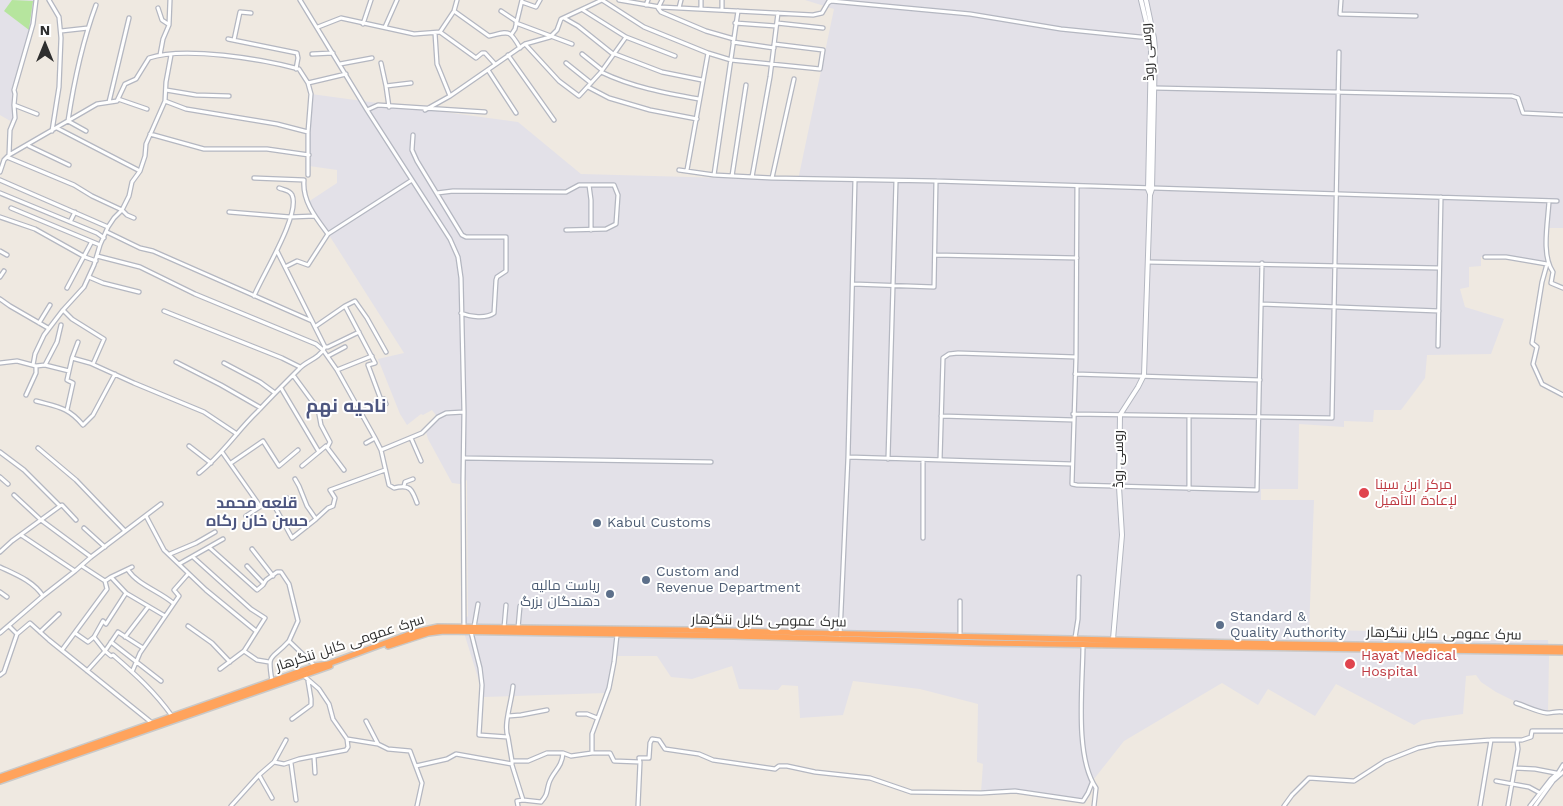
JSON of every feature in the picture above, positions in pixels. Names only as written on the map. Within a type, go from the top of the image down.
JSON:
[{"type":"highway","name":"سرک عمومی کابل ننگرهار","points":[[0,777],[427,628],[518,628],[1006,640],[1075,638],[1318,646]]},
{"type":"highway","name":"سرک عمومی کابل ننگرهار","points":[[0,781],[428,633],[464,629]]},
{"type":"highway","name":"سرک عمومی کابل ننگرهار","points":[[473,629],[616,635],[960,637],[1083,644],[1563,648]]},
{"type":"highway","name":"سرک عمومی کابل ننگرهار","points":[[1523,649],[1563,652]]},
{"type":"main road","name":"روسی روڈ","points":[[1113,639],[1122,535],[1119,487],[1120,415],[1138,388],[1144,375],[1150,195],[1152,38],[1141,0]]},
{"type":"main road","name":"روسی روڈ","points":[[1146,0],[1152,38],[1155,88],[1150,189]]},
{"type":"street","points":[[0,172],[7,157],[10,130],[15,118],[14,90],[33,24],[36,0]]},
{"type":"street","points":[[49,0],[59,17],[61,31],[59,87],[52,132]]},
{"type":"street","points":[[160,56],[163,39],[169,25],[170,0]]},
{"type":"street","points":[[300,0],[450,240],[458,258],[461,278],[465,458],[463,480],[464,629]]},
{"type":"street","points":[[363,24],[371,0]]},
{"type":"street","points":[[385,27],[397,0]]},
{"type":"street","points":[[318,27],[341,18],[414,34],[435,33],[440,32],[454,11],[458,0]]},
{"type":"street","points":[[511,35],[522,1],[536,7],[540,0]]},
{"type":"street","points":[[425,110],[450,96],[526,44],[550,36],[557,30],[563,18],[602,0],[644,27],[730,60],[820,69],[824,50],[733,41],[661,12],[658,8],[662,0]]},
{"type":"street","points":[[620,0],[646,6],[818,15],[822,14],[828,1],[831,0],[970,14],[1061,29],[1152,38]]},
{"type":"street","points":[[646,6],[648,0]]},
{"type":"street","points":[[679,8],[681,0]]},
{"type":"street","points":[[701,0],[701,9]]},
{"type":"street","points":[[722,0],[722,10]]},
{"type":"street","points":[[1341,0],[1340,14],[1416,16]]},
{"type":"street","points":[[68,121],[72,89],[96,5]]},
{"type":"street","points":[[158,8],[162,20],[169,25]]},
{"type":"street","points":[[583,10],[626,38],[675,56]]},
{"type":"street","points":[[454,11],[489,36],[503,32],[511,35],[520,48]]},
{"type":"street","points":[[500,11],[516,22],[572,44]]},
{"type":"street","points":[[714,175],[738,11]]},
{"type":"street","points":[[234,40],[240,12],[251,13]]},
{"type":"street","points":[[752,177],[772,64],[778,13]]},
{"type":"street","points":[[108,102],[129,18]]},
{"type":"street","points":[[563,18],[578,26],[614,54],[662,72],[703,80]]},
{"type":"street","points":[[735,23],[823,28]]},
{"type":"street","points":[[61,31],[88,28]]},
{"type":"street","points":[[440,32],[476,58],[482,53],[495,64]]},
{"type":"street","points":[[435,33],[437,64],[450,96]]},
{"type":"street","points":[[526,44],[559,81],[576,95],[581,95],[626,38]]},
{"type":"street","points":[[228,39],[297,53],[296,68]]},
{"type":"street","points":[[1074,414],[1332,418],[1340,52]]},
{"type":"street","points":[[118,99],[125,84],[136,79],[147,60],[163,54],[196,53],[296,68],[308,83],[311,94],[308,132],[308,175]]},
{"type":"street","points":[[312,54],[334,53]]},
{"type":"street","points":[[687,170],[708,53]]},
{"type":"street","points":[[582,54],[601,71],[616,79],[652,90],[699,99]]},
{"type":"street","points":[[26,395],[36,373],[34,365],[36,354],[48,328],[80,293],[96,261],[100,245],[108,227],[122,210],[129,196],[132,182],[140,171],[150,134],[165,101],[171,55]]},
{"type":"street","points":[[508,55],[554,120]]},
{"type":"street","points":[[340,64],[372,58]]},
{"type":"street","points":[[381,63],[388,107]]},
{"type":"street","points":[[566,63],[590,84]]},
{"type":"street","points":[[488,70],[516,113]]},
{"type":"street","points":[[308,83],[346,74]]},
{"type":"street","points":[[772,178],[794,79]]},
{"type":"street","points":[[386,86],[411,83]]},
{"type":"street","points":[[732,176],[746,85]]},
{"type":"street","points":[[588,88],[609,98],[650,110],[696,119]]},
{"type":"street","points":[[1155,88],[1512,96],[1518,98],[1523,113],[1563,116]]},
{"type":"street","points":[[166,90],[196,95],[229,96]]},
{"type":"street","points":[[0,158],[7,157],[52,132],[97,104],[118,99],[147,109]]},
{"type":"street","points":[[165,101],[186,110],[278,124],[308,132]]},
{"type":"street","points":[[14,106],[37,114]]},
{"type":"street","points":[[368,110],[378,106],[485,112]]},
{"type":"street","points":[[68,121],[86,131]]},
{"type":"street","points":[[58,128],[140,171]]},
{"type":"street","points":[[150,134],[204,149],[268,149],[309,155]]},
{"type":"street","points":[[413,135],[412,150],[462,235],[466,237],[506,237],[506,271],[497,277],[496,280],[494,313],[475,317],[461,313]]},
{"type":"street","points":[[28,145],[69,165]]},
{"type":"street","points":[[7,157],[74,185],[134,218]]},
{"type":"street","points":[[679,170],[714,175],[772,178],[936,181],[1557,201]]},
{"type":"street","points":[[254,178],[304,180],[304,196],[328,234]]},
{"type":"street","points":[[0,180],[108,227]]},
{"type":"street","points":[[285,267],[297,261],[308,265],[328,234],[412,180]]},
{"type":"street","points":[[840,637],[848,457],[855,180]]},
{"type":"street","points":[[888,459],[896,181]]},
{"type":"street","points":[[853,284],[934,287],[936,181]]},
{"type":"street","points":[[589,184],[592,230]]},
{"type":"street","points":[[437,193],[453,191],[566,192],[579,185],[614,185],[618,195],[616,224],[606,229],[566,230]]},
{"type":"street","points":[[1077,186],[1076,374],[1072,484],[1257,490],[1262,263]]},
{"type":"street","points":[[254,296],[287,231],[293,201],[292,194],[279,188]]},
{"type":"street","points":[[0,193],[104,238]]},
{"type":"street","points":[[1438,346],[1441,197]]},
{"type":"street","points":[[1550,201],[1547,264],[1542,282],[1532,343],[1537,347],[1533,364],[1542,384],[1563,395]]},
{"type":"street","points":[[11,208],[91,243],[100,245]]},
{"type":"street","points":[[70,222],[75,212]]},
{"type":"street","points":[[229,212],[290,217],[315,216]]},
{"type":"street","points":[[0,217],[35,229],[85,258],[96,261]]},
{"type":"street","points":[[107,232],[140,248],[154,251],[312,321]]},
{"type":"street","points":[[67,288],[85,258],[91,243]]},
{"type":"street","points":[[0,251],[7,255]]},
{"type":"street","points":[[277,251],[316,326],[327,356],[337,370],[381,450],[389,486],[394,488],[404,486],[411,489],[416,503]]},
{"type":"street","points":[[935,254],[1077,258]]},
{"type":"street","points":[[97,256],[140,267],[195,294],[324,348]]},
{"type":"street","points":[[1485,256],[1506,257],[1547,264],[1553,272],[1550,282],[1563,288]]},
{"type":"street","points":[[1148,262],[1439,268]]},
{"type":"street","points":[[0,277],[4,271]]},
{"type":"street","points":[[89,277],[103,283],[139,292]]},
{"type":"street","points":[[0,299],[48,328]]},
{"type":"street","points":[[316,326],[345,306],[353,302],[357,303],[386,352]]},
{"type":"street","points":[[40,323],[50,304]]},
{"type":"street","points":[[1261,304],[1439,310]]},
{"type":"street","points":[[345,306],[375,362],[368,366],[381,400],[384,399],[386,404]]},
{"type":"street","points":[[63,310],[72,319],[104,338],[93,364]]},
{"type":"street","points":[[164,311],[300,366]]},
{"type":"street","points":[[46,364],[57,342],[61,325]]},
{"type":"street","points":[[199,473],[222,452],[260,408],[293,376],[300,366],[318,356],[324,348],[359,332]]},
{"type":"street","points":[[67,410],[73,383],[67,380],[78,342]]},
{"type":"street","points":[[327,356],[345,347]]},
{"type":"street","points":[[940,460],[943,358],[949,354],[958,353],[1076,357]]},
{"type":"street","points":[[337,370],[372,356]]},
{"type":"street","points":[[72,358],[93,364],[204,412],[237,434]]},
{"type":"street","points":[[0,363],[17,361],[34,365],[46,364],[69,371]]},
{"type":"street","points":[[176,362],[260,408]]},
{"type":"street","points":[[224,363],[260,382],[275,393]]},
{"type":"street","points":[[36,402],[67,410],[83,425],[93,415],[115,374]]},
{"type":"street","points":[[1076,374],[1260,380]]},
{"type":"street","points":[[293,376],[318,409],[321,425],[330,442],[328,446],[344,470]]},
{"type":"street","points":[[281,388],[319,452]]},
{"type":"street","points":[[360,413],[381,400]]},
{"type":"street","points":[[381,450],[422,433],[438,417],[446,413],[464,412]]},
{"type":"street","points":[[941,416],[1074,420]]},
{"type":"street","points":[[1189,416],[1189,489]]},
{"type":"street","points":[[366,443],[375,438]]},
{"type":"street","points":[[411,438],[421,461]]},
{"type":"street","points":[[232,463],[263,441],[279,466],[298,450]]},
{"type":"street","points":[[189,446],[211,463]]},
{"type":"street","points":[[302,466],[324,446],[328,446]]},
{"type":"street","points":[[38,448],[76,480],[125,531]]},
{"type":"street","points":[[0,452],[24,470],[76,520]]},
{"type":"street","points":[[222,452],[232,463],[260,506]]},
{"type":"street","points":[[848,457],[1072,464]]},
{"type":"street","points":[[465,458],[711,462]]},
{"type":"street","points":[[923,460],[923,538]]},
{"type":"street","points":[[246,516],[269,501],[275,507],[292,538],[333,506],[335,498],[330,490],[385,470]]},
{"type":"street","points":[[0,477],[8,484]]},
{"type":"street","points":[[295,479],[307,506],[316,519]]},
{"type":"street","points":[[404,486],[406,482],[413,479]]},
{"type":"street","points":[[14,495],[41,520],[90,557]]},
{"type":"street","points":[[275,507],[287,498]]},
{"type":"street","points":[[0,633],[82,566],[102,547],[105,547],[161,504]]},
{"type":"street","points":[[0,552],[60,506]]},
{"type":"street","points":[[146,516],[164,550],[230,611],[256,631]]},
{"type":"street","points":[[84,528],[105,547]]},
{"type":"street","points":[[170,554],[196,543],[215,532]]},
{"type":"street","points":[[20,535],[75,571]]},
{"type":"street","points":[[179,564],[223,539]]},
{"type":"street","points":[[210,548],[257,590],[264,585],[263,583],[280,571],[289,584],[298,621],[289,641],[272,656],[269,662],[272,681]]},
{"type":"street","points":[[252,549],[273,576]]},
{"type":"street","points":[[193,557],[251,609],[265,618],[244,651],[220,669]]},
{"type":"street","points":[[62,650],[107,589],[105,581],[82,566]]},
{"type":"street","points":[[247,566],[263,583]]},
{"type":"street","points":[[0,567],[30,581],[44,596]]},
{"type":"street","points":[[105,581],[111,576],[132,567]]},
{"type":"street","points":[[128,570],[132,576],[173,603]]},
{"type":"street","points":[[132,672],[143,648],[148,644],[179,596],[174,590],[188,574]]},
{"type":"street","points":[[111,576],[126,593],[165,616]]},
{"type":"street","points":[[1075,638],[1078,619],[1078,577]]},
{"type":"street","points":[[0,592],[7,597]]},
{"type":"street","points":[[76,633],[88,642],[94,637],[103,621],[106,624],[126,593]]},
{"type":"street","points":[[960,601],[960,637]]},
{"type":"street","points":[[478,604],[473,629],[474,650],[480,668],[482,685],[479,735],[508,737]]},
{"type":"street","points":[[504,628],[506,605]]},
{"type":"street","points":[[518,628],[520,606]]},
{"type":"street","points":[[125,637],[148,607]]},
{"type":"street","points":[[40,632],[58,614]]},
{"type":"street","points":[[0,675],[4,672],[18,634],[30,623],[152,723]]},
{"type":"street","points":[[9,626],[18,634]]},
{"type":"street","points":[[188,626],[212,643],[230,662]]},
{"type":"street","points":[[87,671],[105,651],[118,632],[143,648]]},
{"type":"street","points":[[592,752],[592,734],[609,688],[614,662],[616,635]]},
{"type":"street","points":[[94,637],[105,651],[111,656],[113,655],[158,696],[172,716]]},
{"type":"street","points":[[289,641],[315,666]]},
{"type":"street","points":[[111,642],[162,682]]},
{"type":"street","points":[[1083,644],[1080,696],[1082,727],[1086,762],[1096,791],[1094,806]]},
{"type":"street","points":[[244,651],[257,660],[269,662]]},
{"type":"street","points":[[274,762],[284,764],[299,759],[346,750],[348,747],[347,739],[333,719],[329,704],[319,689],[304,675]]},
{"type":"street","points":[[292,718],[310,705],[308,680]]},
{"type":"street","points":[[513,686],[506,732],[512,763],[523,800]]},
{"type":"street","points":[[1516,703],[1539,711],[1550,713],[1554,711],[1563,712]]},
{"type":"street","points":[[508,716],[547,710]]},
{"type":"street","points":[[578,714],[587,714],[597,718]]},
{"type":"street","points":[[366,721],[378,744]]},
{"type":"street","points":[[1284,806],[1309,778],[1354,781],[1385,761],[1418,748],[1437,744],[1529,739],[1532,730],[1563,731]]},
{"type":"street","points":[[347,739],[378,744],[388,749],[410,751],[422,783],[417,806]]},
{"type":"street","points":[[638,806],[639,758],[650,758],[650,743],[652,739],[658,740],[665,749],[699,754],[713,760],[776,769],[779,766],[787,766],[815,772],[870,778],[911,792],[981,793],[1015,791],[1083,801],[1093,784]]},
{"type":"street","points":[[231,806],[258,775],[274,762],[286,740]]},
{"type":"street","points":[[1480,806],[1491,740]]},
{"type":"street","points":[[1508,806],[1518,749],[1517,740]]},
{"type":"street","points":[[416,766],[447,759],[456,754],[512,763],[528,761],[548,753],[563,753],[571,756],[592,752],[610,753],[614,761],[640,762]]},
{"type":"street","points":[[518,806],[517,802],[523,800],[541,802],[547,796],[549,782],[563,761],[563,753]]},
{"type":"street","points":[[314,757],[315,773]]},
{"type":"street","points":[[291,762],[296,800]]},
{"type":"street","points":[[1515,768],[1561,771]]},
{"type":"street","points":[[1561,771],[1563,780]]},
{"type":"street","points":[[1530,806],[1561,771]]},
{"type":"street","points":[[1535,806],[1561,771]]},
{"type":"street","points":[[258,775],[272,798]]},
{"type":"street","points":[[1496,781],[1529,787],[1540,793]]},
{"type":"shaded area","points":[[0,0],[36,0],[33,24],[14,90],[15,118],[12,122],[0,115]]},
{"type":"shaded area","points":[[805,0],[1563,0],[1563,228],[1548,228],[1545,265],[1513,257],[1481,257],[1481,266],[1469,267],[1469,287],[1460,289],[1465,307],[1504,319],[1491,354],[1427,355],[1425,378],[1401,410],[1374,410],[1373,422],[1344,421],[1344,427],[1299,424],[1298,489],[1261,489],[1261,500],[1314,500],[1309,630],[1381,631],[1381,640],[1548,640],[1548,712],[1516,702],[1496,692],[1481,682],[1476,675],[1466,676],[1463,714],[1422,720],[1414,725],[1336,684],[1315,716],[1268,689],[1258,705],[1222,683],[1124,741],[1090,784],[1088,793],[1083,801],[1015,791],[981,793],[983,764],[977,762],[978,704],[920,689],[853,681],[843,715],[800,718],[798,686],[782,685],[778,690],[739,689],[732,666],[692,679],[671,677],[657,656],[617,656],[606,693],[484,697],[461,623],[468,616],[467,480],[460,484],[452,483],[428,439],[426,432],[438,418],[432,410],[423,415],[421,414],[407,425],[400,414],[378,359],[404,353],[308,202],[337,183],[337,170],[309,166],[311,94],[518,122],[581,174],[798,180],[834,9]]},
{"type":"green space","points":[[12,0],[33,1],[29,30],[4,11]]},
{"type":"waterway","points":[[1560,773],[1563,769]]},
{"type":"waterway","points":[[1532,806],[1538,799]]},
{"type":"place","name":"مركز ابن سينا لإعادة التأهيل","points":[[1364,493]]},
{"type":"place","name":"Kabul Customs","points":[[597,523]]},
{"type":"place","name":"Custom and Revenue Department","points":[[646,580]]},
{"type":"place","name":"ریاست مالیه دهندگان بزرگ","points":[[610,594]]},
{"type":"place","name":"Standard & Quality Authority","points":[[1220,625]]},
{"type":"place","name":"Hayat Medical Hospital","points":[[1350,664]]},
{"type":"district","name":"ناحیه نهم","points":[[346,406]]},
{"type":"district","name":"قلعه محمد حسن خان رکاه","points":[[257,512]]}]
